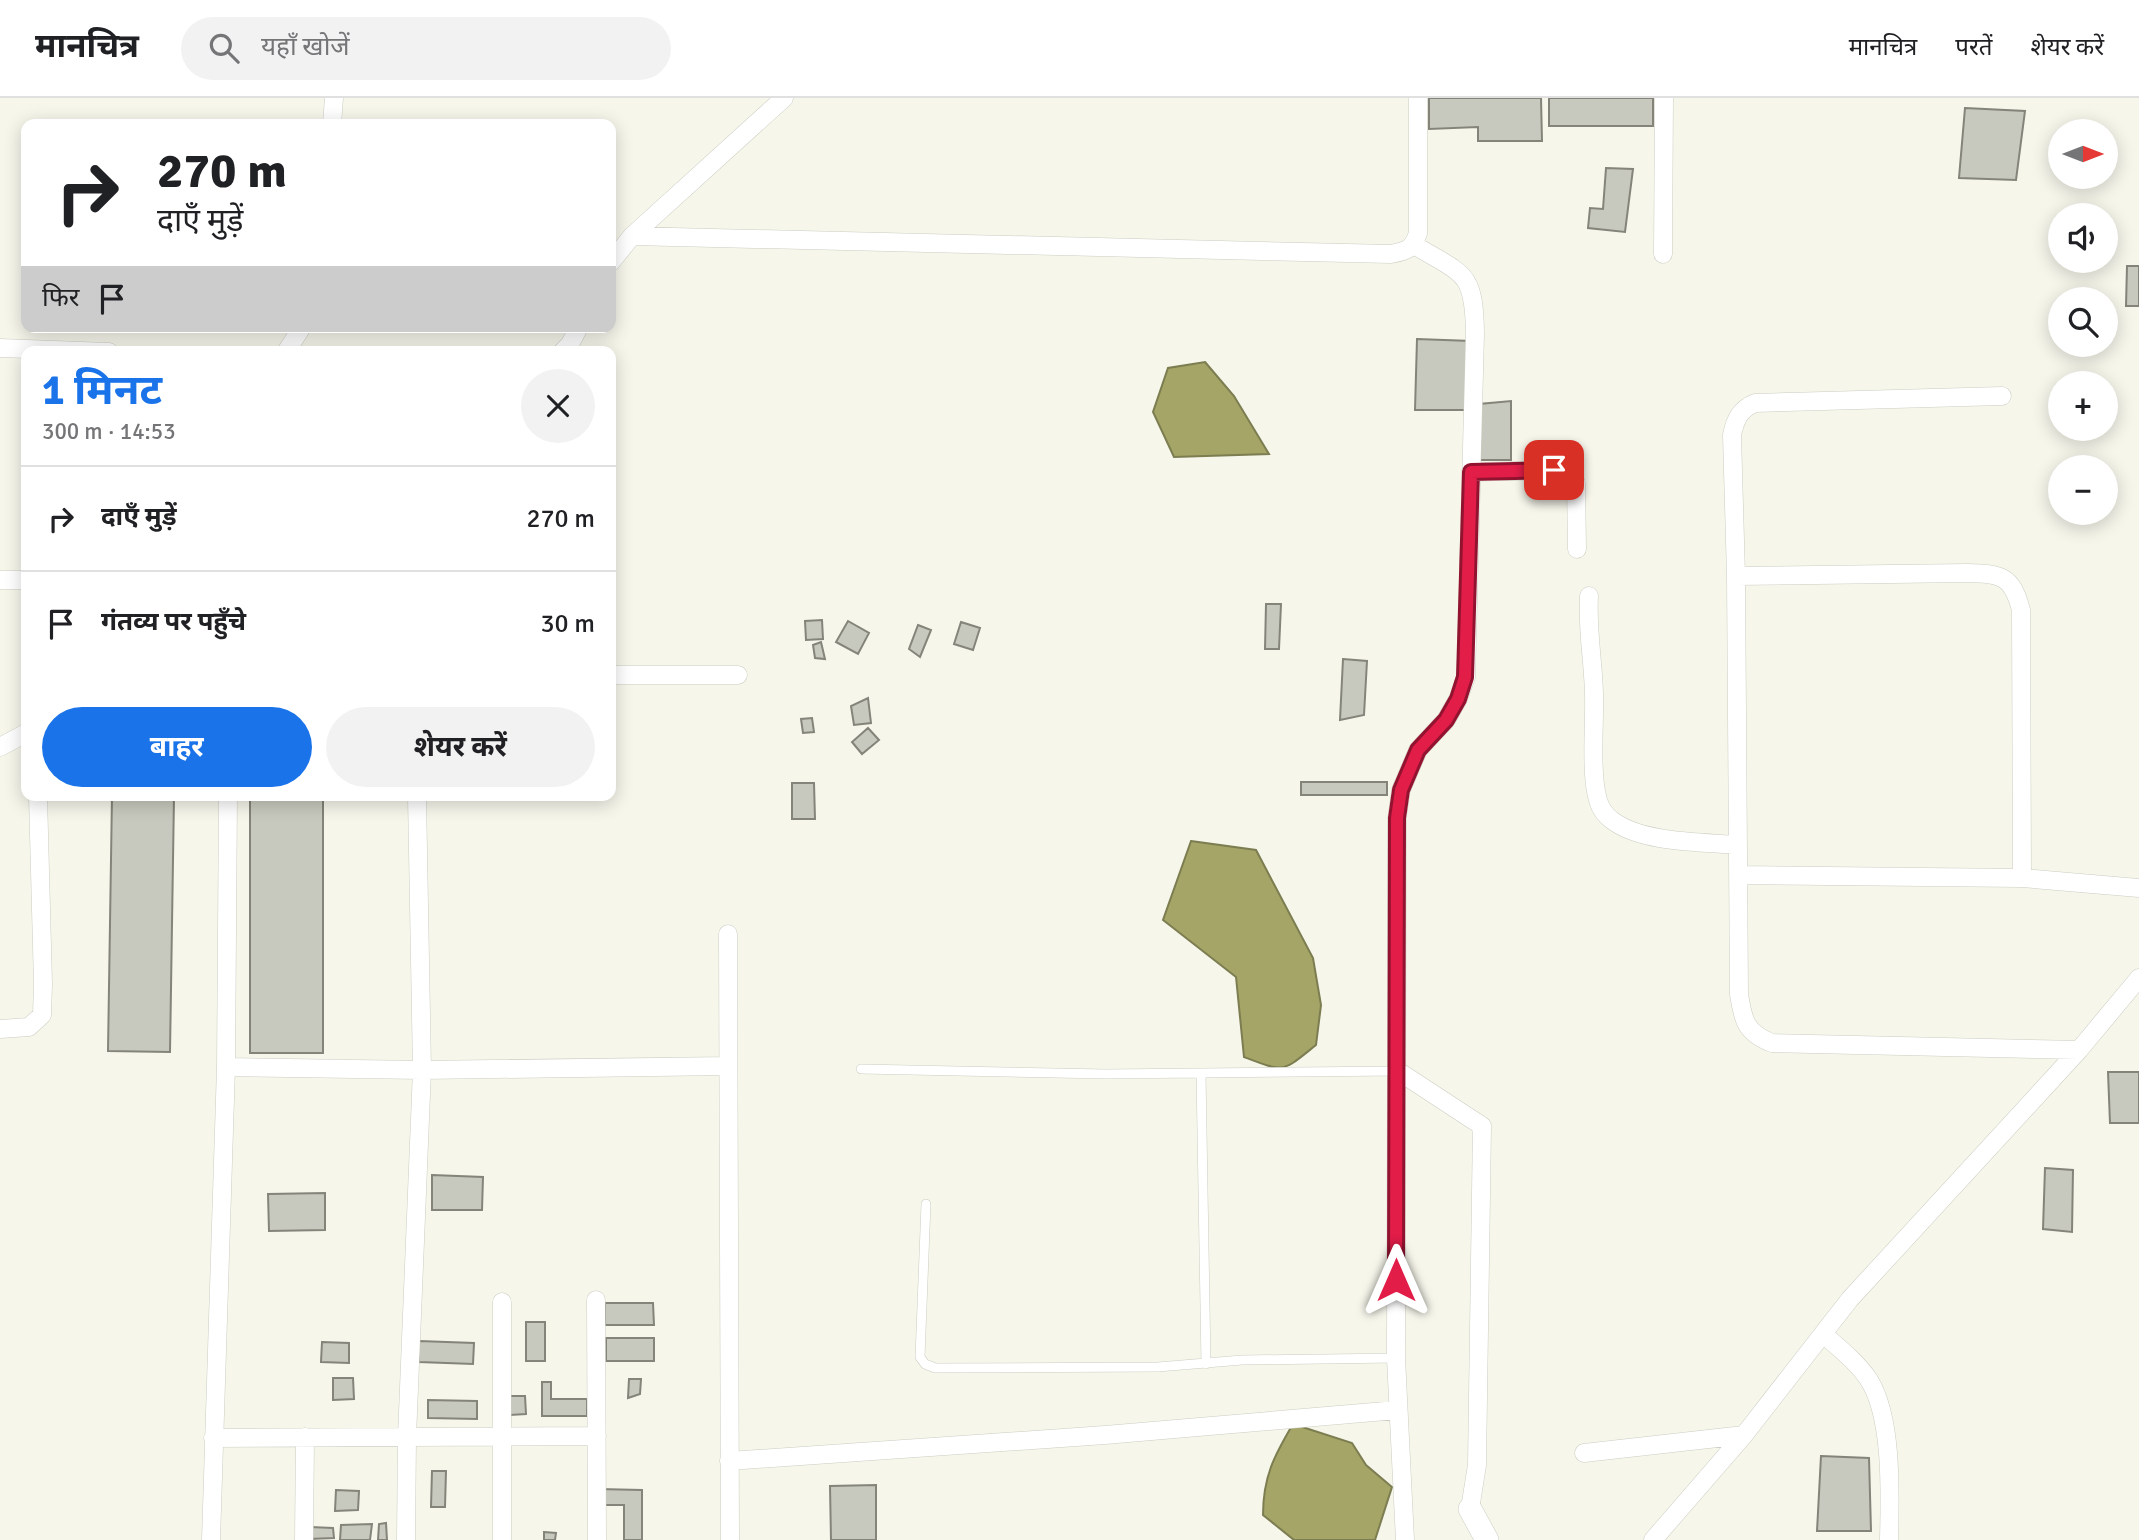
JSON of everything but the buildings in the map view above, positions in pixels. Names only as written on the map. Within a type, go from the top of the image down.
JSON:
[{"type":"street","points":[[332,119],[334,98]]},
{"type":"street","points":[[616,256],[632,236],[784,98]]},
{"type":"street","points":[[632,236],[1391,254],[1406,251],[1414,245],[1420,217],[1418,98]]},
{"type":"street","points":[[1663,254],[1664,98]]},
{"type":"street","points":[[1405,1540],[1396,1358],[1397,818],[1401,790],[1418,750],[1446,720],[1458,699],[1465,677],[1475,301],[1465,275],[1414,245]]},
{"type":"street","points":[[0,348],[21,349]]},
{"type":"street","points":[[2002,396],[1755,404],[1744,408],[1735,424],[1732,435],[1736,576],[1739,995],[1745,1024],[1758,1037],[1772,1042],[2079,1050]]},
{"type":"street","points":[[1471,472],[1565,472],[1576,483],[1577,549]]},
{"type":"street","points":[[1736,576],[1966,573],[2005,578],[2016,590],[2021,610],[2022,878]]},
{"type":"street","points":[[0,580],[21,580]]},
{"type":"street","points":[[1589,596],[1597,799],[1603,812],[1625,828],[1654,836],[1738,845]]},
{"type":"street","points":[[616,675],[738,676]]},
{"type":"street","points":[[0,747],[21,736]]},
{"type":"street","points":[[0,1029],[29,1027],[42,1015],[38,801]]},
{"type":"street","points":[[211,1540],[226,1067],[228,801]]},
{"type":"street","points":[[406,1540],[407,1437],[422,1070],[417,801]]},
{"type":"street","points":[[1739,875],[2022,878],[2139,888]]},
{"type":"street","points":[[728,934],[730,1540]]},
{"type":"street","points":[[1653,1540],[1744,1435],[1850,1299],[2079,1050],[2139,978]]},
{"type":"street","points":[[226,1067],[422,1070],[728,1066]]},
{"type":"street","points":[[1398,1070],[1482,1126],[1477,1465],[1466,1540]]},
{"type":"street","points":[[596,1300],[597,1540]]},
{"type":"street","points":[[502,1302],[502,1540]]},
{"type":"street","points":[[1823,1334],[1855,1362],[1870,1381],[1879,1403],[1885,1433],[1889,1485],[1889,1540]]},
{"type":"street","points":[[729,1461],[1105,1435],[1397,1410]]},
{"type":"street","points":[[1584,1453],[1744,1435]]},
{"type":"street","points":[[213,1438],[597,1436]]},
{"type":"street","points":[[304,1540],[305,1437]]},
{"type":"street","points":[[1470,1509],[1487,1540]]},
{"type":"lane","points":[[861,1069],[1106,1073],[1398,1070]]},
{"type":"lane","points":[[1201,1073],[1206,1364]]},
{"type":"lane","points":[[926,1204],[920,1357],[925,1364],[935,1368],[1158,1367],[1242,1360],[1396,1358]]},
{"type":"shaded area","points":[[1205,362],[1234,396],[1269,454],[1174,457],[1153,412],[1168,368]]},
{"type":"shaded area","points":[[1191,841],[1256,850],[1313,958],[1321,1005],[1316,1045],[1289,1065],[1268,1066],[1244,1057],[1236,977],[1163,920]]},
{"type":"shaded area","points":[[1293,1424],[1352,1443],[1366,1465],[1392,1487],[1375,1540],[1294,1540],[1263,1515],[1267,1478],[1280,1446]]},
{"type":"route","points":[[1396,1280],[1397,818],[1401,790],[1418,750],[1446,720],[1458,699],[1465,677],[1471,472],[1554,470]]}]
